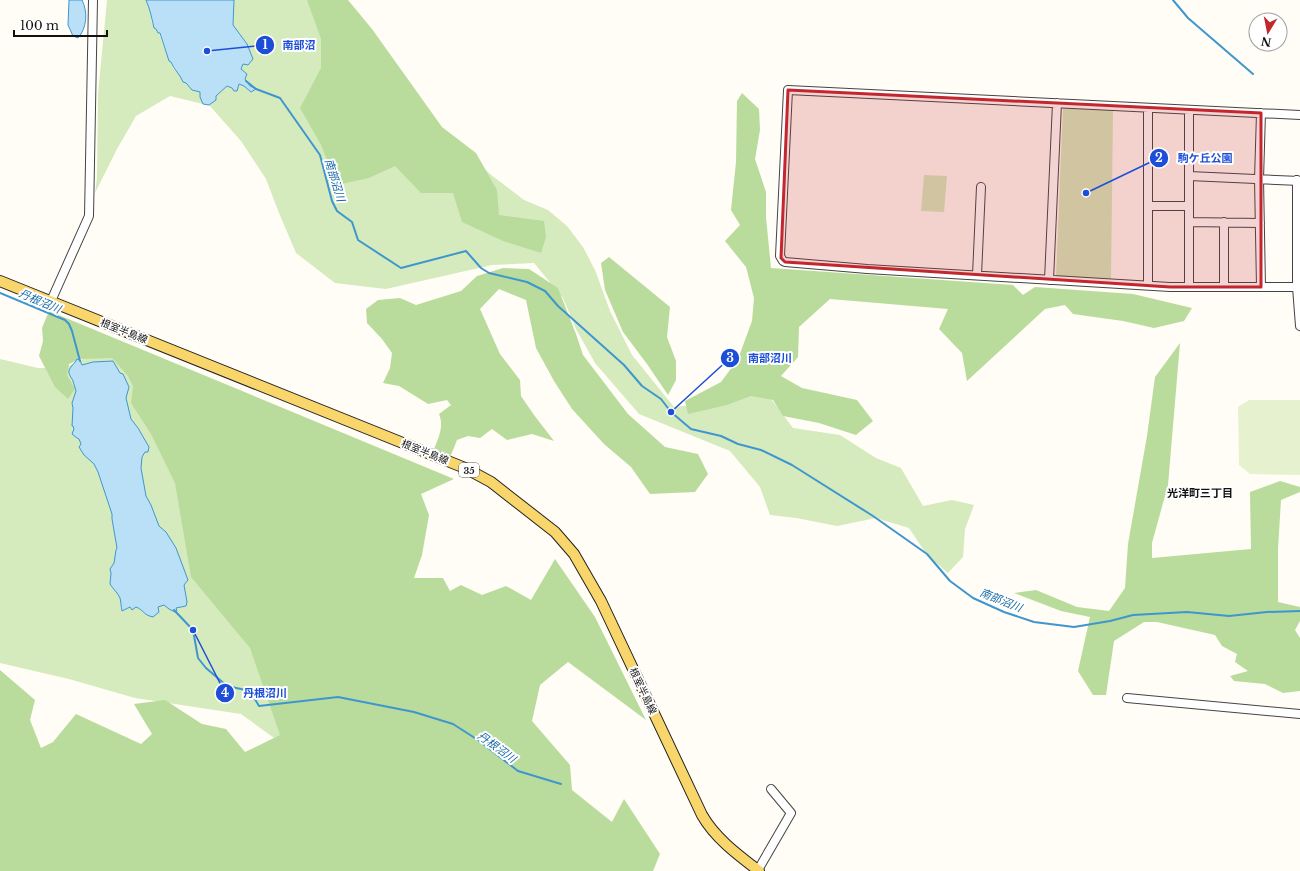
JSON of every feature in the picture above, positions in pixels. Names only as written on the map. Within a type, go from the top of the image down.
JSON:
[{"type":"main road","name":"根室半島線","points":[[0,281],[465,468],[491,482],[555,532],[574,554],[601,601],[704,820],[734,852],[758,871]]},
{"type":"street","points":[[51,301],[89,216],[93,0]]},
{"type":"street","points":[[1299,287],[1189,287],[1049,280],[867,269],[782,261],[780,256],[788,90],[1300,115]]},
{"type":"street","points":[[1049,280],[1057,103]]},
{"type":"street","points":[[1148,108],[1148,285]]},
{"type":"street","points":[[1189,110],[1189,287]]},
{"type":"street","points":[[1261,113],[1259,179],[1261,287]]},
{"type":"street","points":[[1189,176],[1299,181],[1300,326]]},
{"type":"street","points":[[977,275],[981,186]]},
{"type":"street","points":[[1148,206],[1189,206]]},
{"type":"street","points":[[1189,222],[1260,223]]},
{"type":"street","points":[[1224,222],[1224,287]]},
{"type":"street","points":[[1127,698],[1300,714]]},
{"type":"street","points":[[758,871],[791,813],[770,789]]},
{"type":"highlighted area","points":[[788,90],[1261,113],[1261,287],[1170,287],[785,262],[781,258]]},
{"type":"green space","points":[[107,0],[146,0],[150,9],[152,23],[159,33],[169,61],[171,62],[173,68],[192,90],[200,92],[200,97],[203,104],[170,96],[136,116],[117,149],[95,193],[97,177],[98,94]]},
{"type":"green space","points":[[234,0],[309,0],[405,118],[479,163],[490,174],[524,200],[548,210],[567,226],[583,247],[595,270],[610,311],[632,355],[674,407],[709,403],[736,383],[768,395],[793,428],[840,435],[876,458],[901,468],[923,506],[952,500],[974,505],[965,529],[963,557],[948,573],[927,555],[909,528],[876,518],[837,526],[796,518],[770,515],[760,487],[730,451],[639,414],[595,363],[576,329],[563,298],[534,263],[492,265],[386,289],[335,283],[296,253],[266,179],[241,141],[209,105],[216,100],[216,96],[227,86],[232,88],[239,84],[251,92],[255,88],[250,86],[245,79],[247,74],[241,69],[246,56],[247,44],[233,25]]},
{"type":"green space","points":[[307,0],[348,0],[372,29],[442,127],[476,153],[497,190],[499,215],[544,221],[546,237],[541,253],[503,241],[462,222],[453,193],[421,193],[395,166],[369,178],[337,185],[321,145],[300,108],[321,68],[321,39]]},
{"type":"green space","points":[[742,93],[759,109],[760,130],[755,159],[766,192],[766,217],[771,268],[1013,285],[1023,295],[1035,287],[1133,294],[1192,308],[1184,321],[1154,328],[1123,321],[1073,314],[1065,305],[1045,309],[967,381],[962,353],[939,329],[948,309],[830,299],[799,327],[798,357],[781,376],[802,388],[857,400],[873,421],[856,435],[819,423],[783,416],[773,400],[751,396],[727,405],[688,414],[685,401],[721,382],[738,359],[752,321],[754,298],[746,267],[725,241],[740,225],[731,210],[736,162],[737,101]]},
{"type":"green space","points":[[1063,108],[1113,110],[1111,279],[1056,276]]},
{"type":"green space","points":[[924,175],[947,176],[944,212],[921,211]]},
{"type":"green space","points":[[609,257],[670,307],[667,337],[676,361],[676,380],[668,395],[623,332],[605,290],[601,263]]},
{"type":"green space","points":[[503,268],[529,269],[558,288],[583,355],[628,414],[665,447],[698,454],[708,474],[695,492],[650,494],[631,467],[604,444],[572,409],[554,381],[536,348],[526,300],[499,289],[480,309],[500,354],[520,380],[521,396],[554,441],[532,434],[507,440],[492,429],[480,438],[468,436],[457,440],[451,455],[434,449],[441,427],[439,414],[451,405],[447,400],[428,404],[399,386],[383,383],[390,368],[392,353],[382,339],[367,323],[366,309],[378,300],[400,298],[416,305],[461,291],[477,276]]},
{"type":"green space","points":[[49,311],[454,479],[421,494],[429,515],[422,555],[414,578],[443,578],[450,591],[461,585],[482,595],[506,586],[531,600],[555,559],[595,617],[646,720],[568,662],[540,685],[532,721],[570,765],[572,790],[612,822],[624,799],[660,854],[653,871],[0,871],[0,670],[35,700],[30,720],[41,748],[53,742],[76,714],[141,744],[152,734],[134,704],[165,700],[202,724],[226,729],[245,752],[280,735],[250,648],[191,577],[175,483],[151,434],[131,403],[133,386],[128,376],[112,358],[81,359],[69,364],[67,375],[75,389],[68,399],[55,387],[39,356],[43,341],[42,328]]},
{"type":"green space","points":[[1180,343],[1168,485],[1152,543],[1152,558],[1251,549],[1250,492],[1280,481],[1300,487],[1300,492],[1281,500],[1278,549],[1278,602],[1300,607],[1300,621],[1295,630],[1300,638],[1300,691],[1283,693],[1265,684],[1234,681],[1230,676],[1248,671],[1235,662],[1237,654],[1222,646],[1215,635],[1157,622],[1144,622],[1114,641],[1106,695],[1093,695],[1078,671],[1090,617],[1061,611],[1014,593],[1036,590],[1077,607],[1109,611],[1125,588],[1128,544],[1147,436],[1155,377]]},
{"type":"green space","points":[[102,350],[134,362],[303,710],[277,740],[241,714],[135,698],[69,679],[0,663],[0,359],[38,368],[64,368]]},
{"type":"green space","points":[[1249,400],[1300,400],[1300,475],[1250,474],[1239,465],[1238,407]]},
{"type":"water","points":[[69,0],[82,0],[84,5],[86,20],[83,30],[78,38],[73,36],[68,25]]},
{"type":"water","points":[[146,0],[234,0],[233,25],[247,44],[253,59],[248,65],[243,64],[241,69],[247,74],[245,79],[250,86],[256,89],[251,92],[239,84],[237,91],[234,91],[232,88],[227,86],[216,96],[216,100],[209,105],[203,104],[200,97],[200,92],[192,90],[186,83],[183,82],[169,61],[160,33],[158,33],[154,28]]},
{"type":"water","points":[[77,359],[80,360],[82,365],[93,362],[113,361],[120,373],[123,374],[129,387],[126,398],[131,419],[149,447],[148,452],[145,452],[142,457],[141,468],[146,496],[159,526],[166,532],[176,548],[188,580],[184,585],[187,602],[186,606],[176,608],[177,611],[175,612],[164,605],[158,607],[159,612],[153,617],[147,615],[136,607],[132,610],[130,607],[122,611],[120,598],[110,584],[110,569],[114,563],[117,548],[112,514],[94,464],[84,455],[79,447],[81,444],[79,439],[72,434],[74,429],[72,426],[72,403],[76,391],[69,371]]},
{"type":"waterway","points":[[1173,0],[1188,18],[1253,74]]},
{"type":"waterway","name":"南部沼川","points":[[246,81],[256,89],[280,98],[320,155],[332,201],[337,211],[352,222],[358,240],[401,268],[466,251],[481,268],[489,273],[527,282],[545,291],[558,306],[624,365],[642,386],[661,399],[671,412],[691,429],[721,436],[738,444],[761,450],[792,465],[873,516],[927,554],[950,581],[973,598],[1004,612],[1034,622],[1074,627],[1110,621],[1133,615],[1187,612],[1229,616],[1267,612],[1300,611]]},
{"type":"waterway","name":"丹根沼川","points":[[0,293],[65,320],[69,324],[72,331],[80,361]]},
{"type":"waterway","name":"丹根沼川","points":[[174,610],[193,630],[198,658],[206,668],[227,686],[250,691],[259,706],[338,697],[414,712],[453,724],[478,740],[518,771],[561,784]]},
{"type":"place","name":"南部沼","points":[[207,51]]},
{"type":"place","name":"駒ケ丘公園","points":[[1086,193]]},
{"type":"place","name":"南部沼川","points":[[671,412]]},
{"type":"place","name":"丹根沼川","points":[[193,630]]},
{"type":"district","name":"光洋町三丁目","points":[[1200,493]]}]
